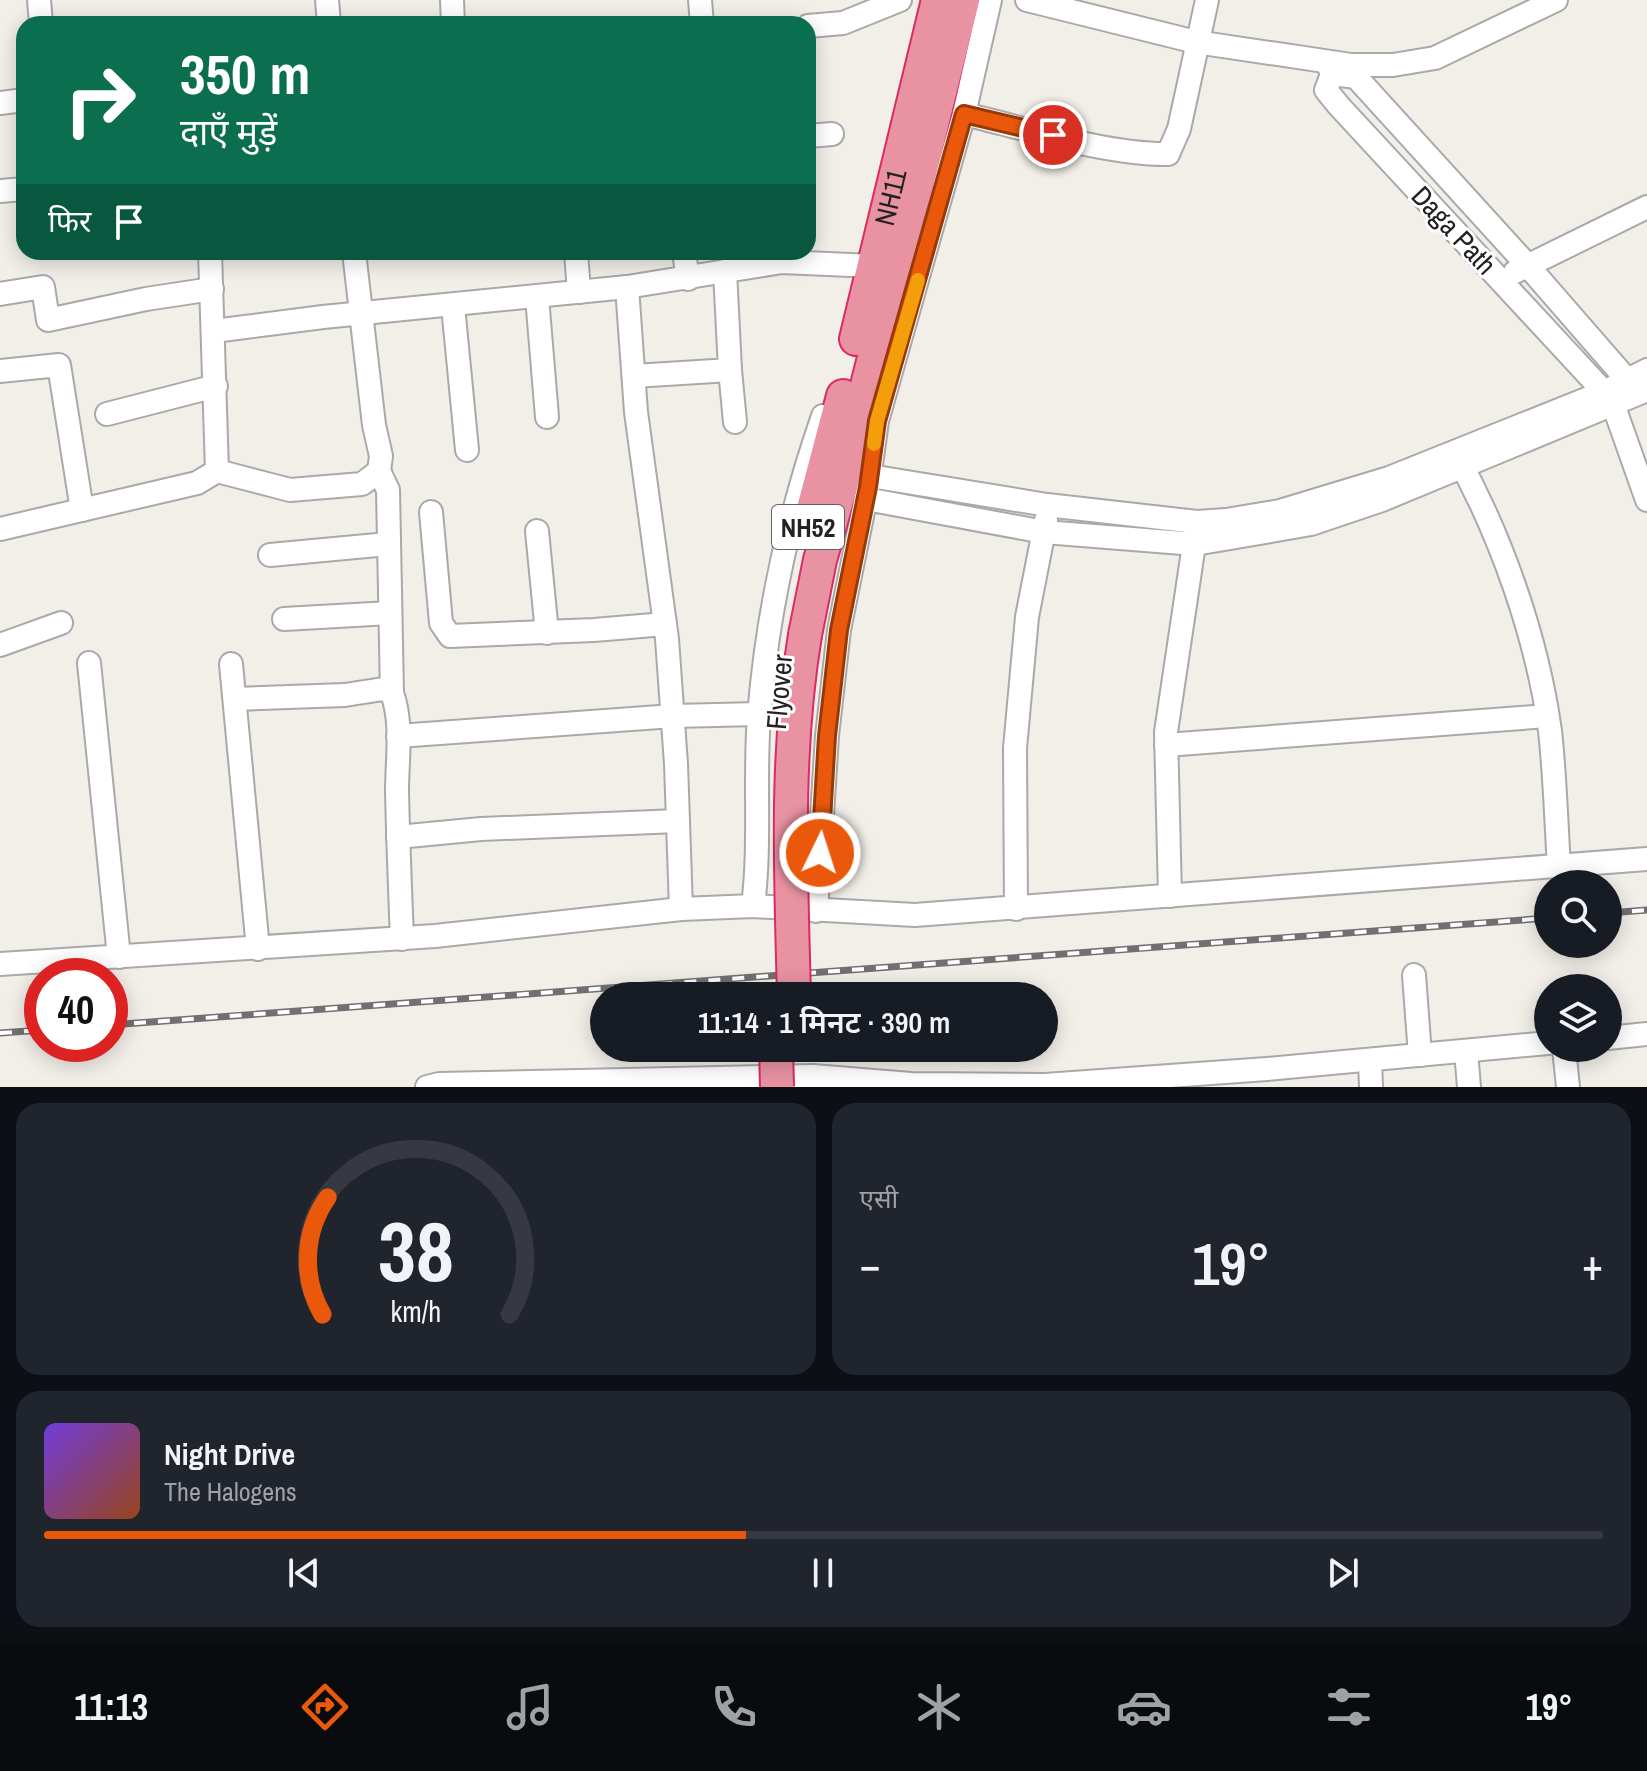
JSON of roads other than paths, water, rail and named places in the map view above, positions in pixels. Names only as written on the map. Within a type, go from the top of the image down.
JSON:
[{"type":"highway","name":"NH11","points":[[861,407],[873,266],[938,0]]},
{"type":"highway","name":"NH52","points":[[861,407],[963,0]]},
{"type":"highway","name":"Flyover","points":[[775,982],[771,799],[777,694],[820,560],[861,407]]},
{"type":"highway","name":"Flyover","points":[[794,635],[795,693],[789,797],[794,982]]},
{"type":"street","points":[[816,25],[843,23],[900,0]]},
{"type":"street","points":[[816,911],[827,736],[839,630],[868,488],[861,407],[964,114],[990,0]]},
{"type":"street","points":[[868,488],[1044,532],[1196,533],[1348,493],[1458,459],[1640,383],[1528,266],[1356,77],[1329,68],[1196,42],[1027,0]]},
{"type":"street","points":[[964,114],[1098,145],[1168,154],[1179,129],[1207,0]]},
{"type":"street","points":[[1329,68],[1393,65],[1435,58],[1517,8],[1556,0]]},
{"type":"street","name":"Daga Path","points":[[1329,68],[1326,90],[1339,106],[1608,398]]},
{"type":"street","points":[[816,135],[832,134]]},
{"type":"street","points":[[1500,280],[1647,207]]},
{"type":"street","points":[[210,260],[217,471]]},
{"type":"street","points":[[355,260],[374,425],[381,456],[379,471],[388,490],[402,939]]},
{"type":"street","points":[[577,260],[579,292]]},
{"type":"street","points":[[685,260],[688,279]]},
{"type":"street","points":[[214,331],[627,287],[688,279],[770,260]]},
{"type":"street","points":[[812,260],[873,266]]},
{"type":"street","points":[[725,271],[735,422]]},
{"type":"street","points":[[0,294],[43,287],[48,320],[146,299],[212,289]]},
{"type":"street","points":[[627,287],[638,427],[665,624],[673,716],[681,909]]},
{"type":"street","points":[[537,297],[547,417]]},
{"type":"street","points":[[453,306],[467,450]]},
{"type":"street","points":[[0,371],[59,365],[82,510]]},
{"type":"street","points":[[634,376],[730,370]]},
{"type":"street","points":[[107,414],[216,386]]},
{"type":"street","points":[[1608,398],[1647,500]]},
{"type":"street","points":[[753,906],[759,714],[773,612],[798,493],[822,416],[861,407]]},
{"type":"street","points":[[1458,459],[1501,554],[1530,631],[1547,716],[1559,866]]},
{"type":"street","points":[[0,529],[197,483],[217,471],[290,490],[362,484],[379,471]]},
{"type":"street","points":[[868,488],[1047,505],[1196,533]]},
{"type":"street","points":[[1016,909],[1015,748],[1027,617],[1047,505]]},
{"type":"street","points":[[431,512],[441,623],[450,636],[547,633],[665,624]]},
{"type":"street","points":[[537,531],[547,633]]},
{"type":"street","points":[[1170,896],[1166,732],[1196,533]]},
{"type":"street","points":[[270,555],[388,544]]},
{"type":"street","points":[[284,619],[390,613]]},
{"type":"street","points":[[0,645],[61,623]]},
{"type":"street","points":[[89,663],[119,957]]},
{"type":"street","points":[[231,664],[258,949]]},
{"type":"street","points":[[235,699],[345,695],[383,689],[392,693]]},
{"type":"street","points":[[398,736],[673,716],[759,714]]},
{"type":"street","points":[[1166,745],[1547,716]]},
{"type":"street","points":[[398,837],[481,829],[678,821]]},
{"type":"street","points":[[0,964],[402,939],[681,909],[753,906],[915,915],[1647,859]]},
{"type":"street","points":[[1414,975],[1420,1055]]},
{"type":"street","points":[[1622,1037],[1647,1034]]},
{"type":"street","points":[[434,1086],[686,1083],[787,1078],[911,1084],[1045,1085],[1267,1078],[1370,1060],[1534,1044]]},
{"type":"street","points":[[1466,1051],[1469,1087]]},
{"type":"street","points":[[1370,1060],[1371,1087]]},
{"type":"street","points":[[1565,1062],[1568,1087]]},
{"type":"railway","points":[[1622,912],[1647,910]]},
{"type":"railway","points":[[128,1024],[1534,919]]},
{"type":"railway","points":[[0,1033],[24,1031]]}]
